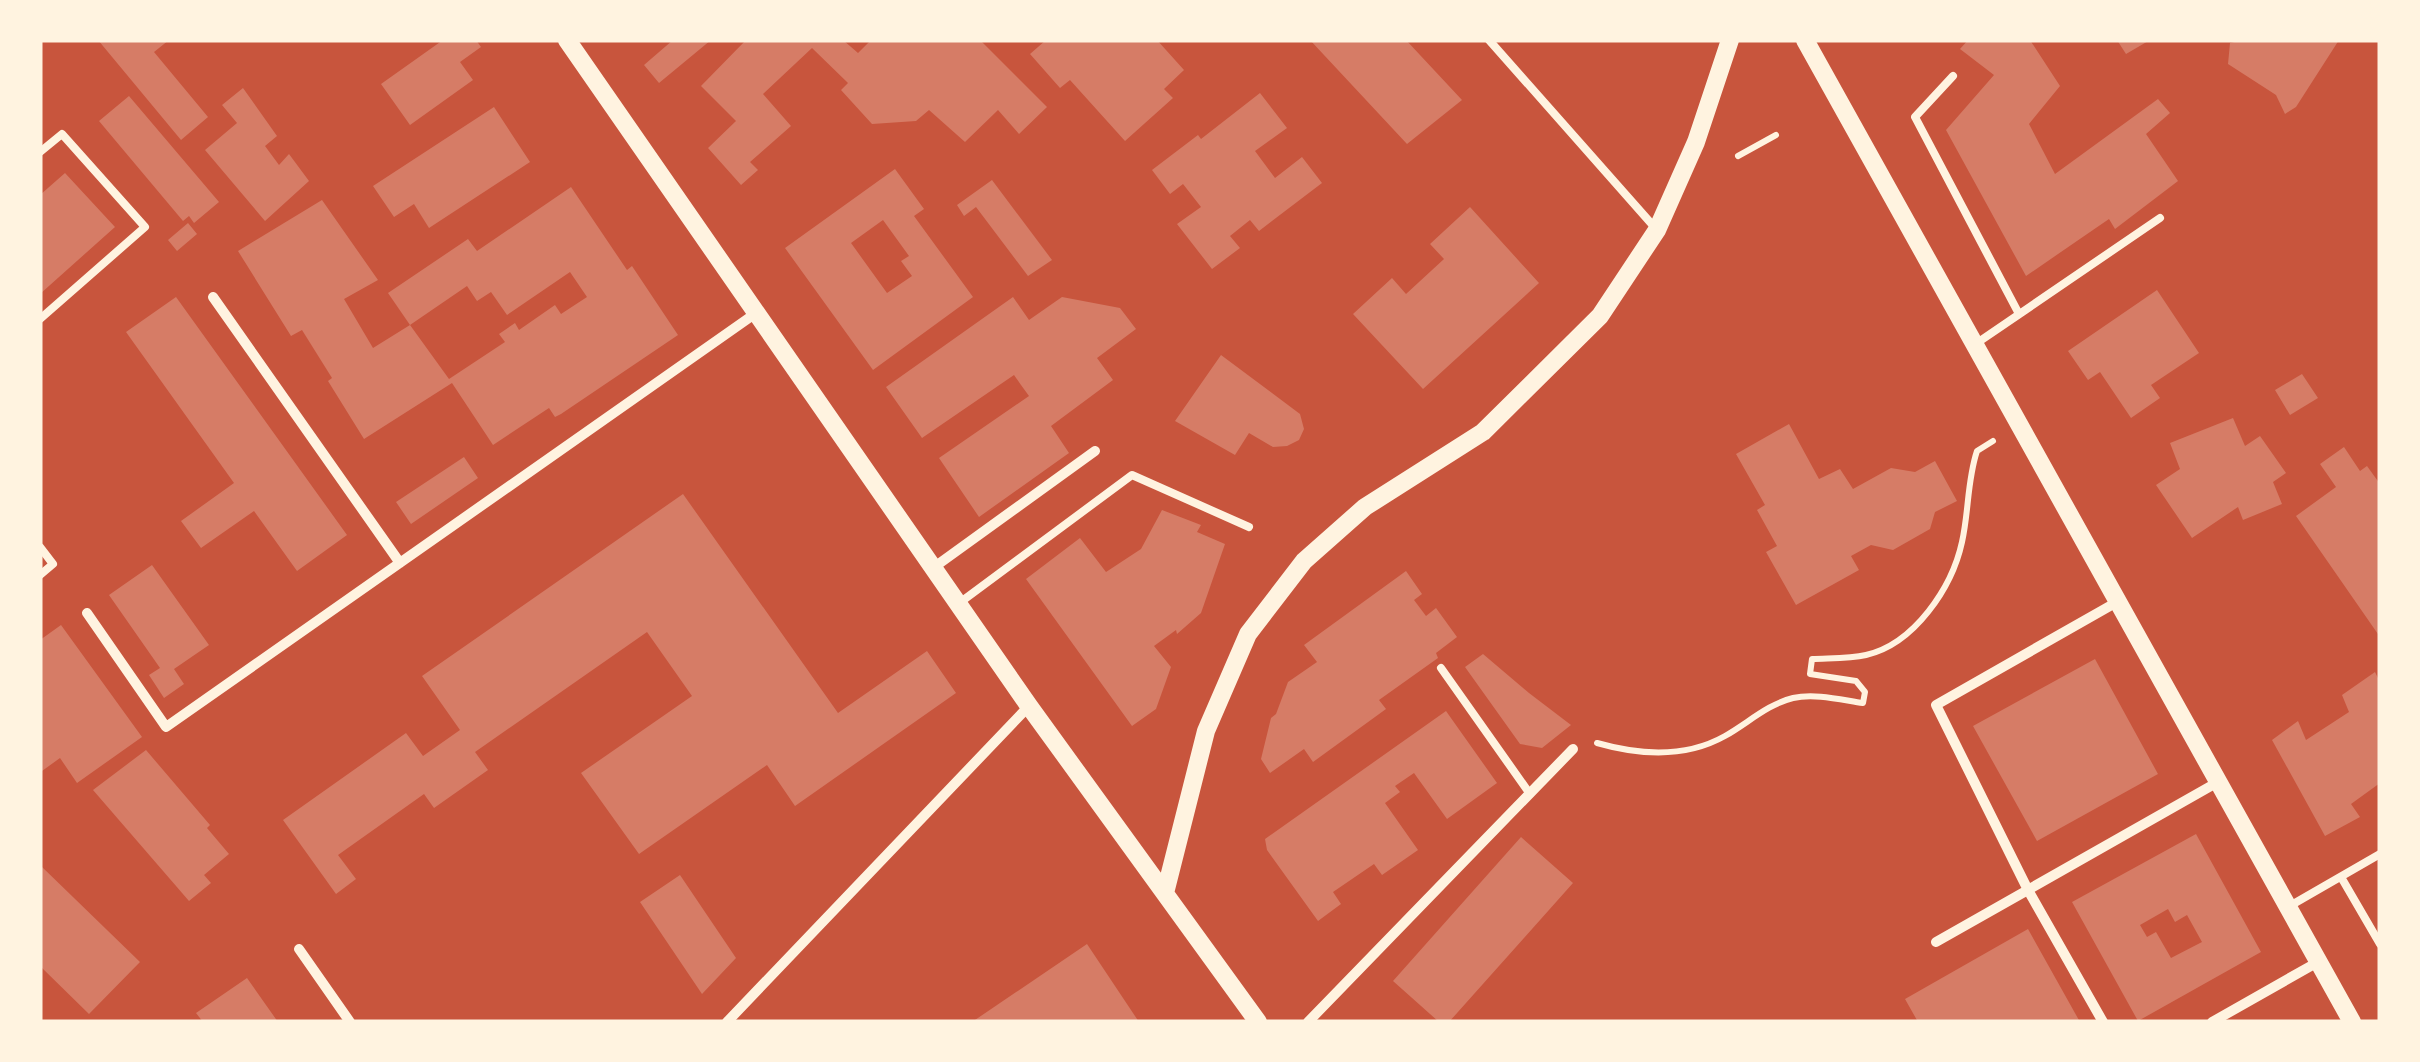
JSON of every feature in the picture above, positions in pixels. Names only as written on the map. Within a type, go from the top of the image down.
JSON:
[{"type":"street","points":[[566,40],[1028,706],[1258,1022]]},
{"type":"street","points":[[1165,893],[1206,731],[1248,634],[1304,561],[1365,507],[1482,432],[1600,316],[1657,230],[1696,142],[1730,40]]},
{"type":"street","points":[[1805,40],[2352,1022]]},
{"type":"street","points":[[213,297],[400,562]]},
{"type":"street","points":[[86,613],[166,727],[756,312]]},
{"type":"street","points":[[933,568],[1095,451]]},
{"type":"street","points":[[2103,1022],[2028,890],[1936,706],[2117,602]]},
{"type":"street","points":[[727,1022],[1028,706]]},
{"type":"street","points":[[1308,1022],[1573,749]]},
{"type":"street","points":[[1936,942],[2218,782]]},
{"type":"street","points":[[299,950],[350,1022]]},
{"type":"street","points":[[2212,1022],[2318,962]]},
{"type":"lane","points":[[1488,40],[1657,230]]},
{"type":"lane","points":[[1953,76],[1915,117],[2019,314]]},
{"type":"lane","points":[[40,152],[62,134],[145,227],[40,319]]},
{"type":"lane","points":[[1974,345],[2160,218]]},
{"type":"lane","points":[[958,604],[1132,475],[1249,527]]},
{"type":"lane","points":[[40,548],[53,564],[40,574]]},
{"type":"lane","points":[[1440,668],[1530,794]]},
{"type":"lane","points":[[2288,907],[2380,854]]},
{"type":"lane","points":[[2341,876],[2380,944]]},
{"type":"path","points":[[1738,156],[1776,136]]},
{"type":"path","points":[[1616,748],[1642,754],[1704,745],[1774,705],[1796,697],[1863,703],[1864,692],[1856,681],[1810,674],[1812,659],[1869,655],[1920,620],[1940,596],[1954,569],[1963,540],[1968,477],[1977,451],[2003,434]]},
{"type":"building","points":[[98,40],[169,40],[154,52],[208,117],[181,140]]},
{"type":"building","points":[[443,40],[476,40],[481,47],[460,62],[473,80],[410,125],[381,84]]},
{"type":"building","points":[[673,40],[711,40],[659,83],[644,65]]},
{"type":"building","points":[[746,40],[843,40],[858,53],[871,40],[980,40],[1047,107],[1019,134],[998,110],[965,142],[929,110],[916,121],[872,124],[841,90],[848,83],[812,48],[763,94],[791,126],[750,162],[758,170],[741,185],[708,148],[736,121],[701,86]]},
{"type":"building","points":[[1046,40],[1157,40],[1184,70],[1164,89],[1173,98],[1125,141],[1070,80],[1060,88],[1030,54]]},
{"type":"building","points":[[1310,40],[1406,40],[1462,100],[1407,144]]},
{"type":"building","points":[[1968,40],[2030,40],[2060,86],[2029,124],[2055,174],[2158,99],[2170,113],[2146,134],[2178,181],[2115,229],[2109,219],[2026,276],[1946,130],[1994,75],[1960,49]]},
{"type":"building","points":[[2117,40],[2150,40],[2126,54]]},
{"type":"building","points":[[2339,40],[2296,107],[2285,114],[2276,95],[2228,64],[2230,43]]},
{"type":"building","points":[[243,88],[277,136],[265,146],[279,165],[289,154],[309,181],[265,221],[205,150],[237,123],[222,105]]},
{"type":"building","points":[[1260,93],[1287,128],[1255,151],[1275,178],[1302,157],[1322,183],[1259,231],[1250,220],[1230,236],[1240,248],[1212,269],[1177,224],[1201,207],[1183,184],[1170,194],[1152,170],[1198,135],[1201,139]]},
{"type":"building","points":[[129,96],[219,202],[194,223],[189,216],[183,221],[99,121]]},
{"type":"building","points":[[494,107],[530,162],[429,228],[414,204],[394,217],[373,186]]},
{"type":"building","points":[[895,169],[924,209],[914,216],[973,297],[873,370],[785,248]],"holes":[[[883,220],[909,256],[901,261],[912,276],[887,293],[851,243]]]},
{"type":"building","points":[[65,173],[115,227],[40,294],[40,195]]},
{"type":"building","points":[[992,180],[1052,260],[1028,276],[976,207],[964,216],[957,205]]},
{"type":"building","points":[[571,187],[627,270],[632,266],[678,335],[561,414],[555,417],[549,408],[493,445],[452,383],[364,439],[302,330],[291,336],[238,251],[322,200],[378,280],[344,299],[373,348],[410,325],[388,293],[468,239],[477,251]],"holes":[[[570,272],[587,297],[561,314],[555,305],[519,330],[515,323],[499,334],[505,342],[449,379],[410,325],[467,286],[477,301],[491,292],[507,315]]]},
{"type":"building","points":[[1470,207],[1539,283],[1423,389],[1353,314],[1392,278],[1406,294],[1444,259],[1430,244]]},
{"type":"building","points":[[188,223],[197,234],[177,251],[168,240]]},
{"type":"building","points":[[2157,290],[2199,353],[2151,385],[2160,398],[2131,418],[2100,372],[2088,380],[2068,351]]},
{"type":"building","points":[[176,297],[347,535],[297,571],[254,511],[201,548],[181,521],[234,483],[126,332]]},
{"type":"building","points":[[1013,297],[1029,320],[1062,297],[1120,308],[1136,329],[1097,358],[1113,380],[1051,426],[1069,453],[979,517],[939,458],[1029,396],[1014,375],[922,438],[886,387]]},
{"type":"building","points":[[1221,355],[1300,414],[1304,429],[1299,440],[1273,447],[1249,433],[1235,455],[1175,421]]},
{"type":"building","points":[[2302,374],[2318,398],[2290,415],[2275,390]]},
{"type":"building","points":[[2233,418],[2245,446],[2260,436],[2286,473],[2273,482],[2282,504],[2243,520],[2238,507],[2192,538],[2156,485],[2180,469],[2170,443]]},
{"type":"building","points":[[1789,424],[1819,479],[1840,469],[1853,489],[1891,468],[1915,472],[1935,461],[1957,501],[1935,512],[1930,529],[1893,550],[1871,545],[1851,556],[1859,570],[1796,605],[1766,552],[1777,546],[1757,510],[1765,505],[1736,454]]},
{"type":"building","points":[[2344,447],[2360,471],[2367,466],[2380,484],[2380,637],[2296,516],[2336,487],[2320,464]]},
{"type":"building","points":[[464,457],[478,478],[411,524],[396,502]]},
{"type":"building","points":[[683,494],[838,713],[927,651],[956,693],[795,806],[767,765],[639,854],[581,773],[692,696],[647,632],[475,752],[488,770],[434,808],[424,794],[338,855],[356,879],[336,894],[283,820],[406,733],[423,756],[460,730],[422,676]]},
{"type":"building","points":[[1162,510],[1201,525],[1197,532],[1225,544],[1201,613],[1177,634],[1176,630],[1154,646],[1171,667],[1156,709],[1132,726],[1026,579],[1080,538],[1106,572],[1141,549]]},
{"type":"building","points":[[152,565],[209,645],[174,669],[184,684],[164,698],[149,675],[160,668],[109,595]]},
{"type":"building","points":[[1406,571],[1422,594],[1414,600],[1426,616],[1436,608],[1457,637],[1436,653],[1438,658],[1379,700],[1386,709],[1313,762],[1304,749],[1270,773],[1261,759],[1271,718],[1288,682],[1317,662],[1304,645]]},
{"type":"building","points":[[61,625],[142,737],[77,783],[60,758],[42,771],[40,768],[40,640]]},
{"type":"building","points":[[1483,654],[1571,725],[1542,748],[1520,744],[1465,667]]},
{"type":"building","points":[[2095,659],[2158,774],[2037,841],[1973,726]]},
{"type":"building","points":[[2375,672],[2380,682],[2380,783],[2351,804],[2360,817],[2325,836],[2272,740],[2298,721],[2306,740],[2349,712],[2342,695]]},
{"type":"building","points":[[1446,711],[1497,783],[1447,819],[1414,773],[1395,786],[1400,792],[1385,803],[1418,850],[1382,875],[1374,864],[1333,892],[1341,904],[1318,921],[1267,850],[1265,839]]},
{"type":"building","points":[[146,750],[210,825],[207,828],[229,854],[204,875],[211,883],[189,901],[93,790]]},
{"type":"building","points":[[2196,834],[2261,952],[2138,1021],[2072,902]],"holes":[[[2168,909],[2175,922],[2187,915],[2202,942],[2171,958],[2156,932],[2147,937],[2140,925]]]},
{"type":"building","points":[[1521,837],[1573,883],[1449,1022],[1439,1022],[1393,981]]},
{"type":"building","points":[[40,865],[140,962],[89,1014],[40,966]]},
{"type":"building","points":[[680,875],[736,958],[702,994],[640,902]]},
{"type":"building","points":[[2028,929],[2080,1022],[1918,1022],[1905,999]]},
{"type":"building","points":[[1087,944],[1139,1022],[972,1022]]},
{"type":"building","points":[[247,978],[278,1022],[203,1022],[196,1013]]}]
